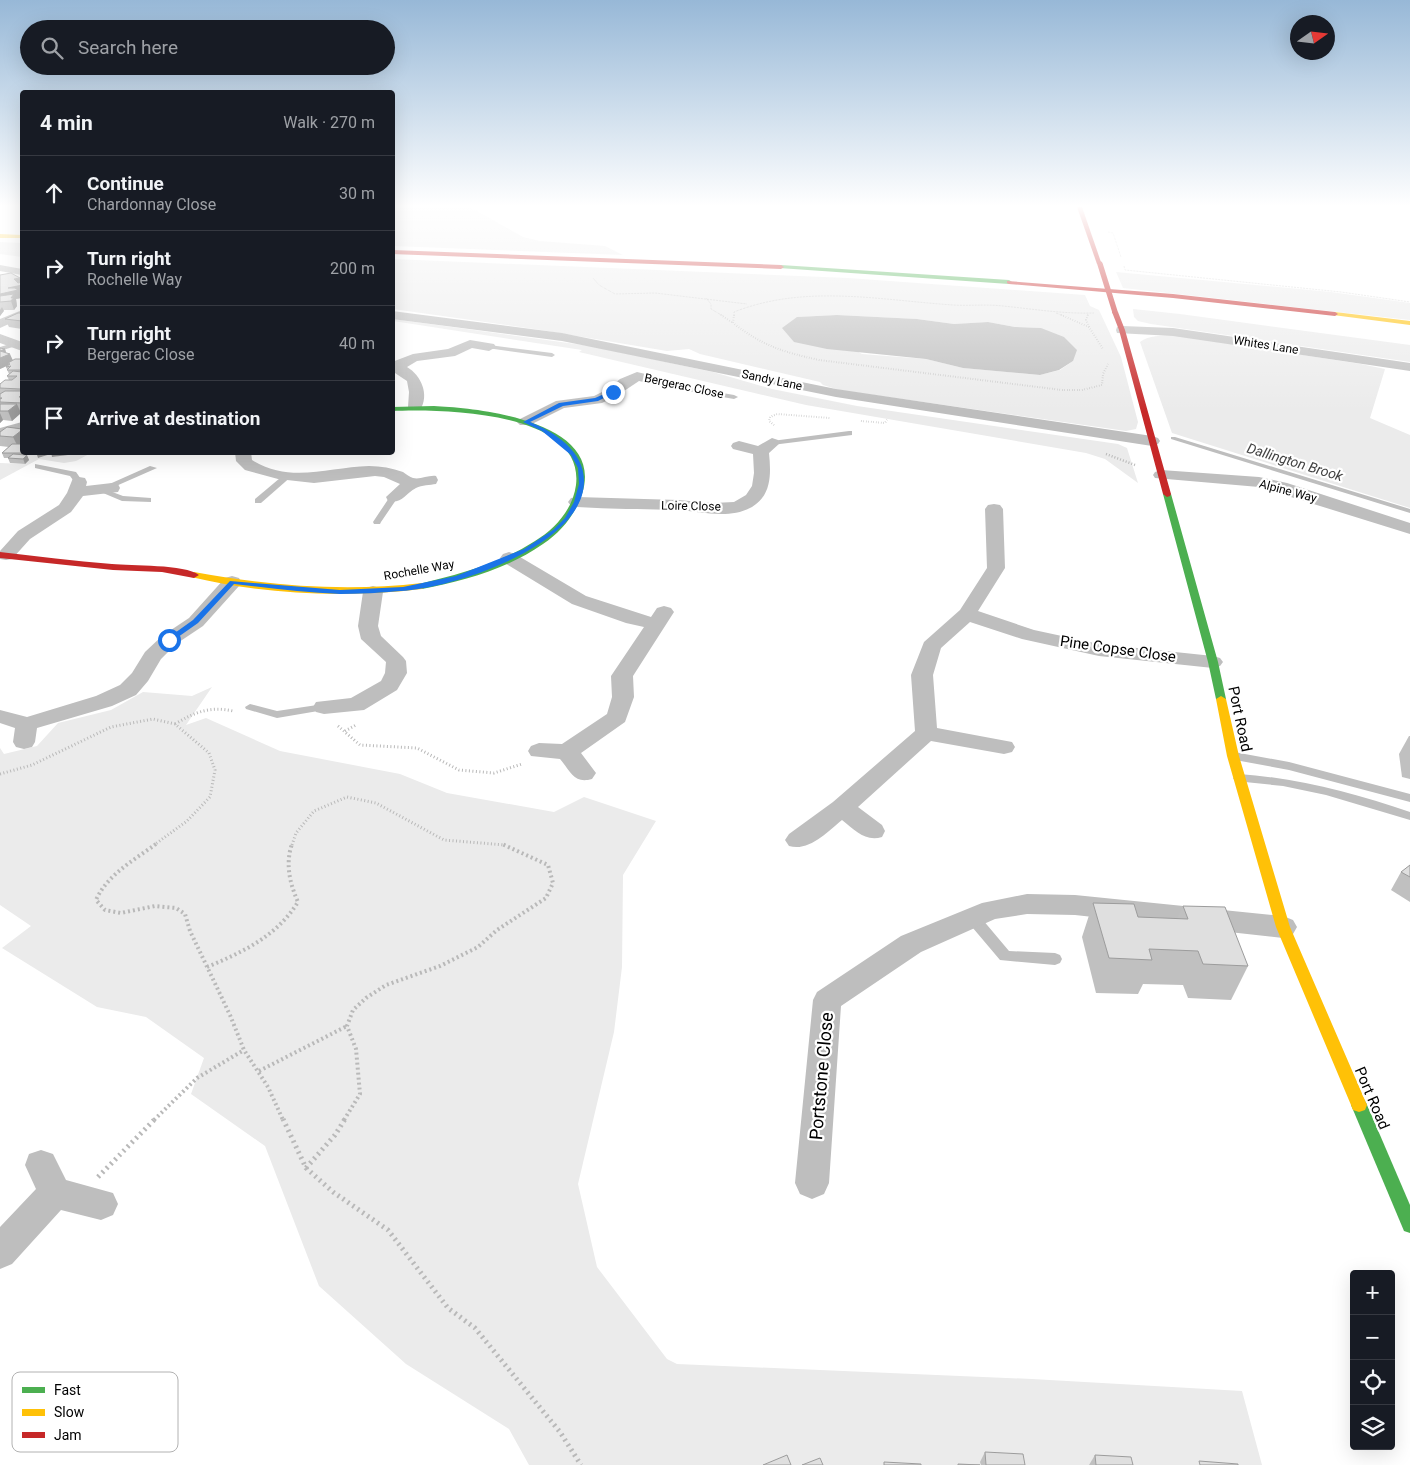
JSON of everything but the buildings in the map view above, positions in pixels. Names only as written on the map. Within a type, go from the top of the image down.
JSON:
[{"type":"street","points":[[917,275],[1187,297],[1410,323]]},
{"type":"street","name":"Port Road","points":[[1104,275],[1122,330],[1148,423],[1213,662],[1233,756],[1283,927],[1410,1225]]},
{"type":"street","points":[[0,324],[20,315]]},
{"type":"street","name":"Sandy Lane","points":[[395,315],[562,337],[836,393],[1152,439]]},
{"type":"street","name":"Whites Lane","points":[[1122,330],[1173,332],[1410,367]]},
{"type":"street","points":[[0,338],[20,345]]},
{"type":"street","points":[[395,366],[413,358],[430,354],[450,353],[470,344],[489,347]]},
{"type":"street","points":[[395,366],[405,371],[416,383],[418,393],[415,407]]},
{"type":"street","name":"Bergerac Close","points":[[525,422],[561,404],[597,400],[637,376],[653,380]]},
{"type":"street","name":"Rochelle Way","points":[[3,555],[108,566],[160,569],[232,582],[340,592],[373,592],[403,589],[458,578],[509,558],[526,550],[555,531],[567,519],[577,502],[582,484],[581,468],[574,454],[544,429],[525,422],[463,409],[415,407],[395,409]]},
{"type":"street","points":[[0,433],[20,428]]},
{"type":"street","points":[[739,446],[766,447]]},
{"type":"street","name":"Loire Close","points":[[577,502],[633,506],[733,507],[746,503],[758,492],[763,480],[766,447]]},
{"type":"street","points":[[243,455],[243,459],[248,465],[260,470],[312,478],[378,471],[401,476],[410,484]]},
{"type":"street","name":"Alpine Way","points":[[1161,475],[1259,482],[1410,529]]},
{"type":"street","points":[[394,497],[410,484],[430,480]]},
{"type":"street","points":[[3,555],[25,534],[59,514],[70,503],[78,487],[106,489]]},
{"type":"street","points":[[926,733],[922,675],[931,646],[967,614],[996,568],[994,509]]},
{"type":"street","points":[[509,558],[579,600],[632,619],[661,618],[622,676],[622,698],[617,718],[567,752],[539,751]]},
{"type":"street","points":[[2,716],[26,733],[128,690],[142,676],[152,656],[169,640],[196,622],[232,582]]},
{"type":"street","points":[[329,715],[359,713],[389,685],[396,673],[396,661],[387,651],[371,639],[368,626],[373,592]]},
{"type":"street","name":"Pine Copse Close","points":[[967,614],[1029,635],[1100,650],[1213,662]]},
{"type":"street","points":[[926,733],[1004,747]]},
{"type":"street","points":[[798,840],[842,808],[926,733]]},
{"type":"street","points":[[567,752],[584,773]]},
{"type":"street","points":[[842,808],[874,831]]},
{"type":"street","name":"Portstone Close","points":[[812,1183],[827,1000],[911,944],[991,910],[1026,904],[1075,905],[1283,927]]},
{"type":"street","points":[[0,1252],[69,1190]]},
{"type":"lane","points":[[0,349],[20,345]]},
{"type":"lane","points":[[489,347],[552,355]]},
{"type":"lane","name":"Bergerac Close","points":[[653,380],[688,389],[734,397]]},
{"type":"lane","points":[[766,447],[849,433]]},
{"type":"lane","points":[[38,466],[73,474],[78,487]]},
{"type":"lane","points":[[106,489],[152,468]]},
{"type":"lane","points":[[258,501],[289,475]]},
{"type":"lane","points":[[106,489],[122,498],[148,500]]},
{"type":"lane","points":[[377,522],[394,497]]},
{"type":"lane","points":[[250,707],[276,715],[329,715]]},
{"type":"lane","points":[[1233,756],[1289,766],[1410,798]]},
{"type":"lane","points":[[1239,778],[1265,779],[1300,784],[1410,816]]},
{"type":"lane","points":[[972,917],[1005,956],[1055,959]]},
{"type":"path","points":[[1178,275],[1341,292],[1410,302]]},
{"type":"path","points":[[587,277],[594,278],[599,285],[615,294],[655,293],[748,304],[776,299],[841,296],[1011,307],[1056,313],[1088,314],[1115,312]]},
{"type":"path","points":[[706,298],[711,304],[711,309],[752,338],[780,351],[819,360],[1048,390],[1074,391],[1089,390],[1102,385],[1103,374],[1110,361]]},
{"type":"path","points":[[733,323],[734,312],[748,304]]},
{"type":"path","points":[[1056,313],[1089,327]]},
{"type":"path","points":[[1088,314],[1086,320],[1089,327],[1106,355]]},
{"type":"path","points":[[175,724],[197,710],[222,708],[234,712]]},
{"type":"path","points":[[329,715],[360,745],[417,748],[459,770],[474,773],[494,773],[523,764],[539,751]]},
{"type":"path","points":[[0,774],[32,765],[111,727],[153,719],[175,724],[209,753],[215,770],[210,797],[187,821],[118,872],[101,889],[96,900],[105,910],[121,913],[155,906],[176,908],[185,914],[190,931],[244,1050],[259,1071],[306,1168],[333,1192],[388,1230],[448,1308],[475,1328],[482,1336],[560,1432],[582,1465]]},
{"type":"path","points":[[207,967],[265,939],[290,918],[298,902],[290,884],[289,869],[289,853],[296,833],[314,811],[347,797],[376,803],[444,840],[502,844],[548,865],[553,883],[546,898],[497,930],[478,947],[458,958],[386,985],[353,1010],[347,1026],[356,1049],[360,1094],[335,1135],[306,1168]]},
{"type":"path","points":[[259,1071],[347,1026]]},
{"type":"path","points":[[69,1190],[112,1161],[197,1078],[244,1050]]},
{"type":"shaded area","points":[[395,275],[785,275],[1085,295],[1090,306],[1099,310],[1121,357],[1138,422],[1136,429],[1126,431],[839,390],[823,385],[820,382],[700,354],[689,349],[667,351],[541,330],[395,309]],"holes":[[[837,315],[917,319],[954,324],[988,322],[1015,327],[1041,328],[1073,361],[1060,370],[1040,375],[963,368],[926,359],[862,354],[797,317]]]},
{"type":"shaded area","points":[[1117,275],[1152,275],[1331,292],[1410,303],[1410,320],[1123,288]]},
{"type":"shaded area","points":[[1133,309],[1410,345],[1410,362],[1151,324],[1138,321],[1134,317]]},
{"type":"shaded area","points":[[837,315],[917,319],[954,324],[988,322],[1015,327],[1041,328],[1064,337],[1077,350],[1073,361],[1059,370],[1040,375],[963,368],[926,359],[827,349],[794,342],[782,328],[797,317]]},
{"type":"shaded area","points":[[395,319],[590,346],[713,372],[772,389],[857,406],[1118,444],[1127,448],[1138,483],[1105,459],[1086,453],[806,405],[579,352],[582,350],[395,321]]},
{"type":"shaded area","points":[[1173,335],[1385,369],[1370,418],[1410,435],[1410,508],[1172,433],[1140,342],[1151,337]]},
{"type":"shaded area","points":[[27,455],[37,455],[39,458],[48,455],[53,457],[87,455],[76,461],[64,463],[39,459],[0,480],[0,463],[25,464],[22,459]]},
{"type":"shaded area","points":[[212,687],[186,725],[206,718],[280,751],[400,774],[447,793],[554,812],[584,797],[656,821],[623,875],[622,967],[614,1032],[578,1184],[597,1267],[667,1359],[677,1364],[1032,1379],[1242,1391],[1262,1465],[1018,1465],[981,1462],[981,1465],[529,1465],[509,1429],[406,1364],[319,1286],[265,1146],[191,1094],[204,1058],[146,1017],[97,1007],[2,948],[31,926],[0,905],[0,748],[4,754],[37,746],[58,723],[111,710],[143,692],[192,696]]},
{"type":"waterway","name":"Dallington Brook","points":[[1173,438],[1410,511]]},
{"type":"traffic: fast","points":[[908,275],[1009,282]]},
{"type":"traffic: fast","points":[[395,409],[457,409],[482,412],[527,423],[547,432],[563,443],[575,457],[580,474],[580,487],[573,508],[559,526],[540,542],[517,556],[492,567],[443,582],[422,586]]},
{"type":"traffic: fast","points":[[1167,494],[1213,662],[1221,699]]},
{"type":"traffic: fast","points":[[1359,1105],[1410,1225]]},
{"type":"traffic: slow","points":[[1335,314],[1410,323]]},
{"type":"traffic: slow","points":[[194,575],[250,585],[308,590],[365,591],[422,586]]},
{"type":"traffic: slow","points":[[1221,699],[1233,756],[1283,927],[1359,1105]]},
{"type":"traffic: jam","points":[[1104,275],[1115,312]]},
{"type":"traffic: jam","points":[[1009,282],[1173,296],[1335,314]]},
{"type":"traffic: jam","points":[[1115,312],[1122,330],[1167,494]]},
{"type":"traffic: jam","points":[[0,555],[113,567],[162,569],[194,575]]},
{"type":"route","points":[[169,640],[196,622],[232,582],[340,592],[373,592],[403,589],[458,578],[526,550],[555,531],[567,519],[577,502],[582,484],[581,468],[574,454],[544,429],[525,422],[561,404],[597,400],[613,392]]}]
